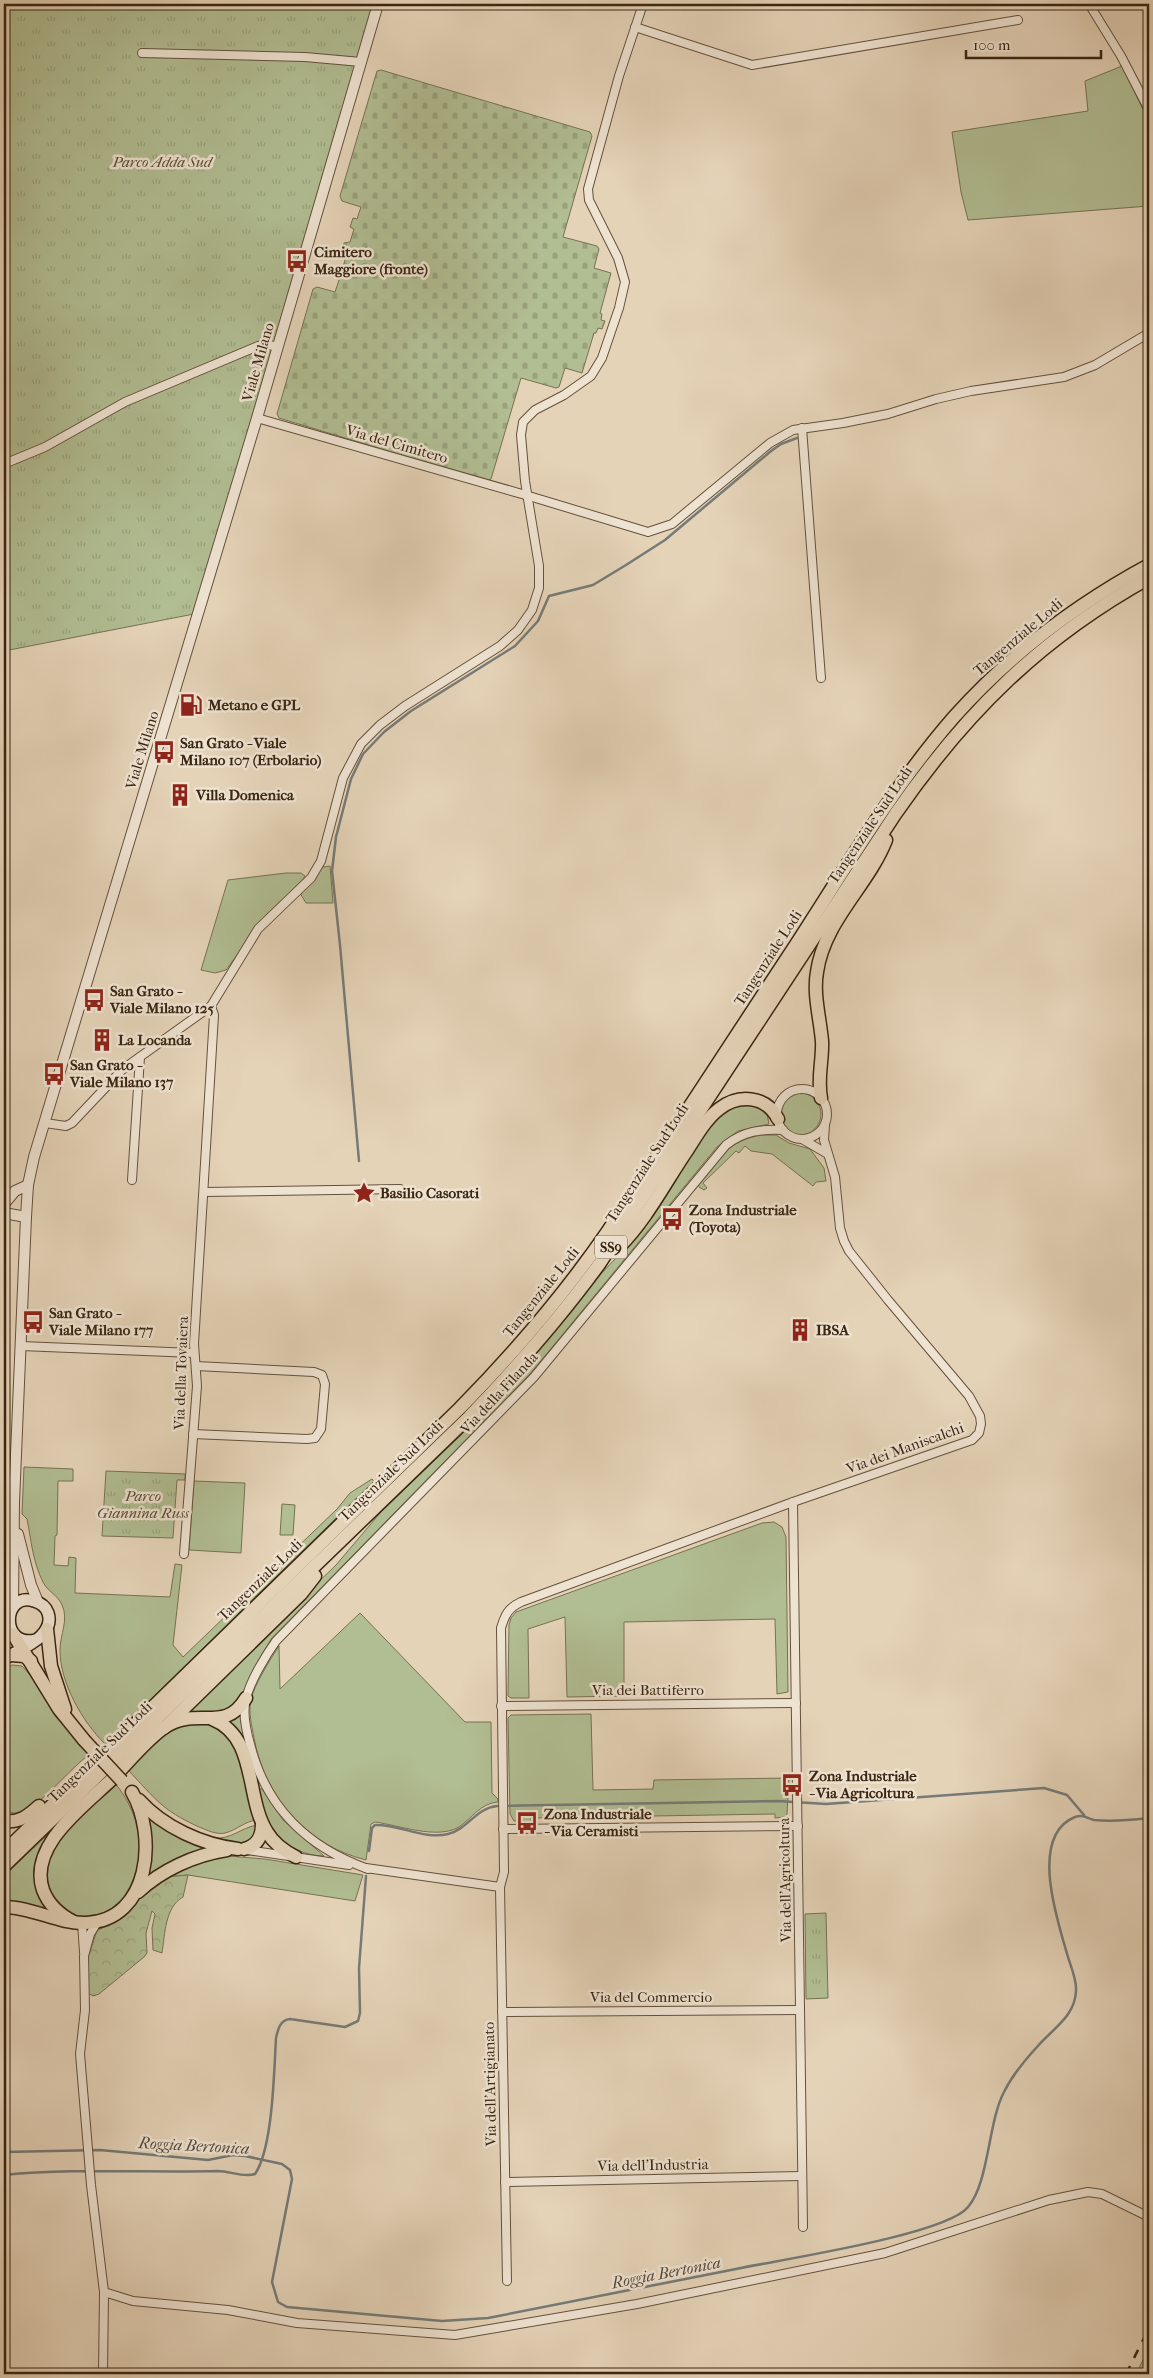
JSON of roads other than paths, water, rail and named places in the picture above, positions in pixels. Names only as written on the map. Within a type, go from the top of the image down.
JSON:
[{"type":"main road","name":"Tangenziale Lodi","points":[[4,1852],[460,1408],[541,1320],[608,1231],[897,791],[954,717],[995,676],[1039,637],[1093,599],[1149,565]]},
{"type":"main road","name":"Tangenziale Sud Lodi","points":[[4,1866],[326,1557],[498,1387],[544,1335],[600,1263],[922,775],[961,727],[1011,677],[1072,628],[1149,578]]},
{"type":"main road","points":[[821,1098],[818,1082],[822,1041],[816,981],[822,952],[832,929],[880,854],[896,813]]},
{"type":"main road","points":[[600,1263],[616,1250],[634,1230],[698,1133],[718,1110],[736,1100],[752,1099],[766,1104],[774,1112],[780,1124]]},
{"type":"main road","points":[[78,1923],[59,1914],[45,1895],[40,1874],[45,1852],[63,1828],[300,1594],[322,1567],[326,1557]]},
{"type":"main road","points":[[8,1628],[13,1607],[24,1600],[38,1602],[43,1605],[49,1616],[47,1629],[48,1648],[54,1677],[66,1712],[80,1736]]},
{"type":"main road","points":[[8,1628],[25,1640],[35,1640]]},
{"type":"main road","points":[[8,1628],[24,1648],[50,1696],[80,1736],[156,1815],[199,1840],[217,1846],[241,1849]]},
{"type":"main road","points":[[7,1656],[24,1648],[47,1629]]},
{"type":"main road","points":[[7,1656],[24,1656],[32,1661]]},
{"type":"main road","points":[[164,1728],[182,1719],[227,1717],[236,1711],[246,1698]]},
{"type":"main road","points":[[210,1718],[220,1722],[231,1732],[242,1749],[262,1824],[277,1844],[296,1857]]},
{"type":"main road","points":[[4,1820],[23,1819],[47,1799],[69,1788]]},
{"type":"main road","points":[[131,1900],[141,1878],[146,1853],[144,1821],[132,1792]]},
{"type":"main road","points":[[4,1908],[31,1911],[78,1923],[99,1921],[114,1915],[151,1880],[177,1866],[210,1854],[241,1849],[256,1843],[260,1837],[262,1824]]},
{"type":"street","name":"Viale Milano","points":[[14,1518],[26,1217],[28,1186],[34,1157],[257,418],[378,4]]},
{"type":"street","points":[[45,1123],[66,1126],[72,1123],[123,1069],[211,1006],[258,929],[316,871],[325,846],[343,778],[353,756],[369,736],[392,715],[500,646],[518,630],[532,610],[537,599],[539,576],[529,496],[525,481],[521,435],[523,422],[535,410],[583,384],[591,376],[602,358],[619,308],[625,282],[618,258],[590,200],[588,189],[619,76],[643,4]]},
{"type":"street","points":[[1089,4],[1122,56],[1149,110]]},
{"type":"street","points":[[635,27],[752,65],[1018,20]]},
{"type":"street","points":[[142,53],[305,57],[361,62]]},
{"type":"street","name":"Via del Cimitero","points":[[257,418],[648,532],[672,524],[770,444],[793,430],[852,422],[972,391],[1064,377],[1095,365],[1149,334]]},
{"type":"street","points":[[4,464],[44,447],[125,402],[155,389],[258,346],[265,344],[278,346]]},
{"type":"street","points":[[802,428],[821,678]]},
{"type":"street","name":"Via della Tovaiera","points":[[184,1554],[197,1386],[194,1353],[214,1015],[211,1006]]},
{"type":"street","points":[[132,1180],[140,1057]]},
{"type":"street","points":[[811,1091],[821,1098],[827,1111],[824,1140],[826,1153],[802,1139],[791,1137],[780,1124],[779,1106],[791,1092],[811,1091]]},
{"type":"street","name":"Via della Filanda","points":[[246,1698],[276,1641],[534,1377],[726,1145],[741,1135],[780,1124]]},
{"type":"street","points":[[802,1139],[815,1136],[825,1125]]},
{"type":"street","name":"Via dei Maniscalchi","points":[[506,1614],[512,1606],[521,1602],[793,1502],[972,1440],[979,1433],[980,1416],[969,1396],[850,1251],[840,1228],[834,1176],[826,1153]]},
{"type":"street","points":[[4,1204],[15,1191],[28,1186]]},
{"type":"street","points":[[204,1192],[400,1189]]},
{"type":"street","points":[[4,1213],[26,1217]]},
{"type":"street","points":[[21,1346],[194,1353]]},
{"type":"street","points":[[193,1434],[315,1438],[321,1429],[324,1384],[322,1375],[314,1372],[196,1366]]},
{"type":"street","name":"Via dell'Agricoltura","points":[[793,1502],[803,2227]]},
{"type":"street","points":[[14,1518],[31,1585],[38,1602]]},
{"type":"street","points":[[13,1607],[14,1518]]},
{"type":"street","name":"Via dell'Artigianato","points":[[506,1614],[501,1628],[504,1872],[500,1887],[507,2281]]},
{"type":"street","points":[[246,1698],[245,1715],[248,1740],[260,1776],[271,1798],[294,1824],[321,1847],[346,1861],[368,1869]]},
{"type":"street","name":"Via dei Battiferro","points":[[501,1706],[796,1703]]},
{"type":"street","points":[[503,1829],[798,1826]]},
{"type":"street","points":[[241,1849],[500,1887]]},
{"type":"street","points":[[84,1956],[92,1928],[99,1921]]},
{"type":"street","points":[[78,1923],[84,1956],[85,2010],[80,2054],[81,2081],[104,2292],[104,2374]]},
{"type":"street","name":"Via del Commercio","points":[[502,2012],[800,2010]]},
{"type":"street","name":"Via dell'Industria","points":[[505,2182],[802,2176]]},
{"type":"street","points":[[104,2292],[133,2301],[228,2310],[298,2323],[455,2335],[637,2304],[885,2253],[1049,2200],[1088,2192],[1102,2194],[1149,2217]]},
{"type":"waterway","points":[[359,1161],[332,871],[336,837],[351,779],[363,754],[384,732],[411,711],[515,646],[538,621],[549,596],[593,585],[626,565],[665,540],[771,451],[781,444],[797,438]]},
{"type":"waterway","points":[[369,1851],[372,1828],[375,1825],[384,1825],[421,1834],[448,1834],[461,1828],[483,1811],[497,1806],[778,1801],[826,1804],[1044,1788],[1067,1795],[1084,1815]]},
{"type":"waterway","name":"Roggia Bertonica","points":[[4,2152],[100,2150],[208,2160],[233,2155],[282,2164],[290,2170],[292,2179],[272,2282],[278,2302],[287,2307],[442,2321],[488,2318],[896,2237],[953,2217],[968,2207],[980,2183],[995,2119],[1004,2092],[1023,2063],[1062,2022],[1072,2008],[1076,1991],[1075,1978],[1058,1923],[1050,1881],[1049,1860],[1053,1842],[1061,1827],[1078,1816],[1107,1821],[1149,1818]]},
{"type":"waterway","points":[[4,2175],[84,2171],[223,2171],[246,2175],[255,2174],[266,2146],[272,2109],[276,2038],[280,2026],[284,2021],[290,2019],[345,2027],[358,2021],[360,2013],[359,1968],[366,1876]]},
{"type":"railway","points":[[1126,2374],[1149,2328]]},
{"type":"place","name":"Cimitero Maggiore (fronte)","points":[[297,261]]},
{"type":"place","name":"Metano e GPL","points":[[191,705]]},
{"type":"place","name":"San Grato - Viale Milano 107 (Erbolario)","points":[[164,752]]},
{"type":"place","name":"Villa Domenica","points":[[180,795]]},
{"type":"place","name":"San Grato - Viale Milano 125","points":[[94,1000]]},
{"type":"place","name":"La Locanda","points":[[102,1040]]},
{"type":"place","name":"San Grato - Viale Milano 137","points":[[54,1074]]},
{"type":"place","name":"Basilio Casorati","points":[[364,1193]]},
{"type":"place","name":"Zona Industriale (Toyota)","points":[[672,1219]]},
{"type":"place","name":"San Grato - Viale Milano 177","points":[[33,1322]]},
{"type":"place","name":"IBSA","points":[[800,1330]]},
{"type":"place","name":"Zona Industriale - Via Agricoltura","points":[[792,1785]]},
{"type":"place","name":"Zona Industriale - Via Ceramisti","points":[[527,1823]]},
{"type":"park label","name":"Parco Adda Sud","points":[[162,162]]},
{"type":"park label","name":"Parco Giannina Russ","points":[[143,1504]]}]
